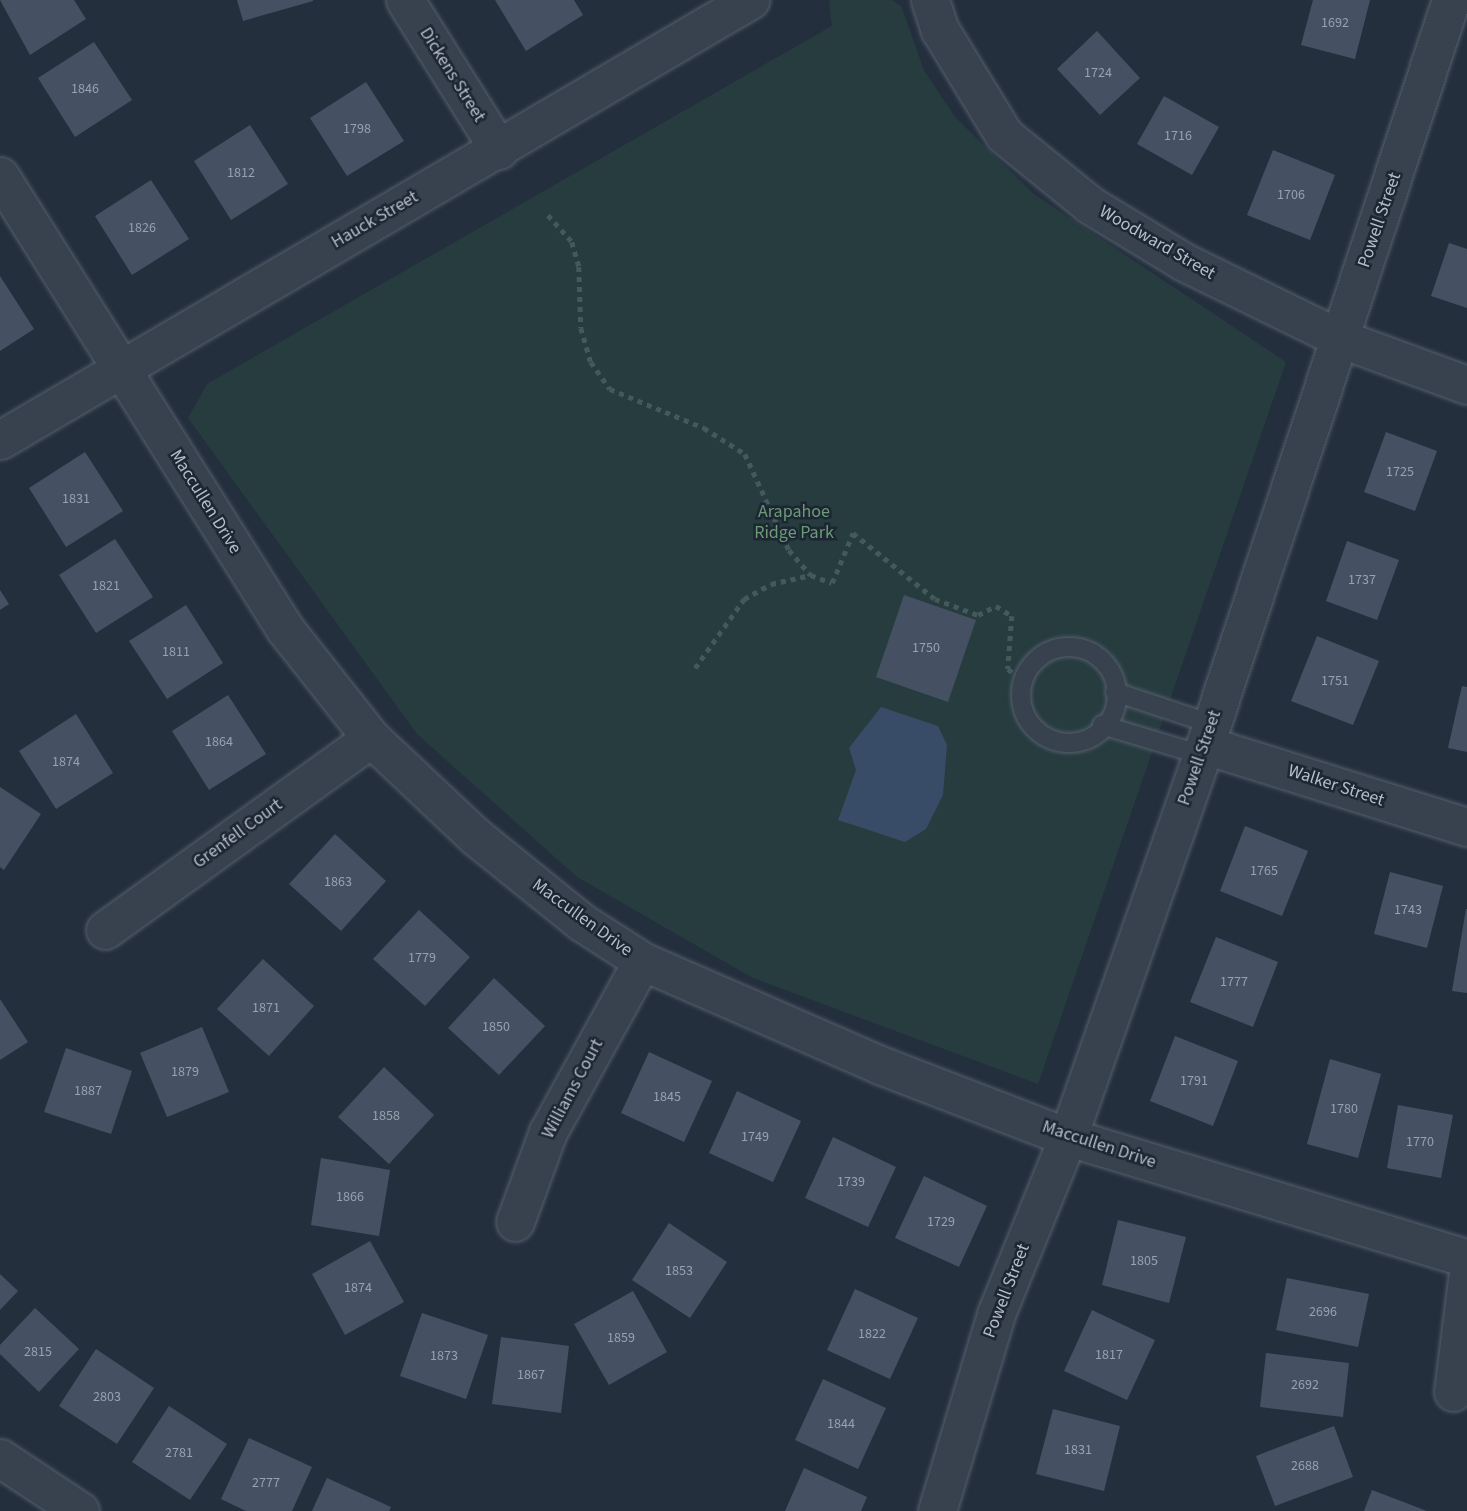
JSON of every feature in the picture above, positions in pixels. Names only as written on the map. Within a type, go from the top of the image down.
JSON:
[{"type":"street","name":"Dickens Street","points":[[405,0],[499,150]]},
{"type":"street","name":"Hauck Street","points":[[0,440],[119,366],[499,150],[750,0]]},
{"type":"street","name":"Woodward Street","points":[[930,0],[953,54],[1004,135],[1114,219],[1339,338],[1467,385]]},
{"type":"street","name":"Powell Street","points":[[937,1511],[996,1314],[1068,1137],[1206,741],[1451,0]]},
{"type":"street","name":"Maccullen Drive","points":[[0,176],[285,629],[371,738],[475,836],[583,923],[642,961],[880,1065],[1068,1137],[1467,1258]]},
{"type":"street","name":"Grenfell Court","points":[[106,930],[371,738]]},
{"type":"street","name":"Walker Street","points":[[1206,741],[1467,827]]},
{"type":"street","name":"Williams Court","points":[[515,1222],[548,1132],[642,961]]},
{"type":"street","points":[[1453,1392],[1467,1279]]},
{"type":"street","points":[[0,1458],[80,1511]]},
{"type":"lane","points":[[1070,644],[1087,646],[1107,662],[1115,692],[1091,743],[1051,742],[1024,716],[1026,682],[1043,656],[1070,644]]},
{"type":"lane","points":[[1115,692],[1206,741]]},
{"type":"lane","points":[[1102,724],[1206,741]]},
{"type":"path","points":[[548,215],[572,242],[579,267],[580,328],[591,362],[610,389],[704,428],[745,454],[789,550],[811,575],[832,583],[853,533],[935,599],[978,615],[996,606],[1012,616],[1008,669],[1026,682]]},
{"type":"path","points":[[695,668],[744,599],[771,584],[811,575]]},
{"type":"green space","name":"Arapahoe Ridge Park","points":[[829,0],[892,0],[901,6],[924,70],[955,117],[1034,194],[1286,362],[1038,1084],[753,978],[577,877],[417,734],[188,418],[207,384],[832,26]]},
{"type":"water","points":[[881,707],[938,726],[947,745],[943,795],[926,829],[905,842],[838,820],[856,770],[849,748]]},
{"type":"building","points":[[0,0],[74,0],[86,19],[30,55]]},
{"type":"building","points":[[237,0],[313,0],[313,1],[243,21]]},
{"type":"building","points":[[495,0],[574,0],[583,15],[526,51]]},
{"type":"building","points":[[1313,0],[1370,0],[1355,59],[1301,45]]},
{"type":"building","points":[[1097,31],[1140,78],[1100,115],[1057,69]]},
{"type":"building","points":[[94,42],[132,100],[75,137],[38,78]]},
{"type":"building","points":[[366,82],[404,141],[347,176],[310,118]]},
{"type":"building","points":[[1164,96],[1219,127],[1192,175],[1137,144]]},
{"type":"building","points":[[250,125],[288,184],[231,220],[194,161]]},
{"type":"building","points":[[1273,150],[1335,175],[1310,240],[1247,215]]},
{"type":"building","points":[[151,180],[189,239],[132,275],[95,216]]},
{"type":"building","points":[[1449,243],[1467,249],[1467,308],[1431,296]]},
{"type":"building","points":[[0,276],[34,329],[0,351]]},
{"type":"building","points":[[1386,432],[1437,451],[1415,511],[1364,492]]},
{"type":"building","points":[[85,452],[123,511],[66,547],[29,488]]},
{"type":"building","points":[[115,539],[153,597],[96,633],[59,575]]},
{"type":"building","points":[[1347,541],[1399,560],[1377,620],[1326,601]]},
{"type":"building","points":[[0,590],[9,604],[0,610]]},
{"type":"building","points":[[904,595],[976,620],[948,702],[876,677]]},
{"type":"building","points":[[186,605],[223,663],[167,699],[129,641]]},
{"type":"building","points":[[1317,636],[1379,661],[1353,725],[1291,701]]},
{"type":"building","points":[[1462,686],[1467,687],[1467,752],[1448,748]]},
{"type":"building","points":[[228,695],[266,754],[209,790],[172,731]]},
{"type":"building","points":[[76,714],[113,773],[56,809],[19,751]]},
{"type":"building","points":[[0,787],[41,814],[4,870],[0,867]]},
{"type":"building","points":[[1245,826],[1308,851],[1282,916],[1220,891]]},
{"type":"building","points":[[335,834],[386,881],[341,931],[289,884]]},
{"type":"building","points":[[1390,872],[1443,886],[1427,948],[1374,934]]},
{"type":"building","points":[[1467,909],[1467,993],[1452,991]]},
{"type":"building","points":[[419,910],[470,957],[425,1006],[373,959]]},
{"type":"building","points":[[1216,937],[1278,962],[1253,1027],[1190,1002]]},
{"type":"building","points":[[263,959],[314,1006],[269,1056],[217,1009]]},
{"type":"building","points":[[494,978],[545,1026],[499,1075],[448,1028]]},
{"type":"building","points":[[0,999],[28,1042],[0,1060]]},
{"type":"building","points":[[202,1027],[229,1092],[167,1117],[140,1053]]},
{"type":"building","points":[[1175,1036],[1238,1061],[1213,1126],[1150,1101]]},
{"type":"building","points":[[66,1048],[132,1071],[111,1134],[44,1112]]},
{"type":"building","points":[[649,1052],[712,1081],[684,1142],[621,1113]]},
{"type":"building","points":[[1330,1059],[1381,1074],[1358,1158],[1307,1144]]},
{"type":"building","points":[[384,1067],[434,1115],[389,1164],[338,1117]]},
{"type":"building","points":[[737,1091],[801,1121],[773,1182],[709,1153]]},
{"type":"building","points":[[1398,1105],[1453,1115],[1441,1178],[1387,1168]]},
{"type":"building","points":[[833,1137],[896,1167],[868,1227],[805,1198]]},
{"type":"building","points":[[321,1158],[390,1170],[379,1236],[311,1225]]},
{"type":"building","points":[[924,1176],[987,1206],[959,1267],[895,1238]]},
{"type":"building","points":[[1118,1220],[1186,1237],[1169,1303],[1102,1285]]},
{"type":"building","points":[[669,1223],[727,1262],[690,1318],[632,1280]]},
{"type":"building","points":[[370,1241],[404,1302],[345,1335],[312,1274]]},
{"type":"building","points":[[0,1274],[18,1291],[0,1310]]},
{"type":"building","points":[[1287,1278],[1369,1294],[1358,1347],[1276,1330]]},
{"type":"building","points":[[855,1289],[918,1318],[890,1379],[827,1350]]},
{"type":"building","points":[[633,1291],[667,1352],[609,1385],[574,1324]]},
{"type":"building","points":[[35,1308],[79,1349],[39,1392],[0,1354],[0,1345]]},
{"type":"building","points":[[1092,1310],[1155,1340],[1127,1400],[1064,1371]]},
{"type":"building","points":[[422,1313],[488,1335],[466,1399],[400,1376]]},
{"type":"building","points":[[501,1337],[569,1346],[561,1413],[492,1404]]},
{"type":"building","points":[[96,1349],[154,1388],[117,1444],[59,1406]]},
{"type":"building","points":[[1266,1353],[1349,1363],[1343,1417],[1260,1407]]},
{"type":"building","points":[[823,1379],[886,1408],[858,1469],[795,1440]]},
{"type":"building","points":[[169,1406],[227,1444],[190,1500],[132,1462]]},
{"type":"building","points":[[1053,1409],[1120,1426],[1104,1491],[1036,1474]]},
{"type":"building","points":[[1334,1426],[1353,1477],[1275,1506],[1256,1456]]},
{"type":"building","points":[[249,1438],[312,1467],[292,1511],[246,1511],[221,1499]]},
{"type":"building","points":[[804,1468],[867,1497],[861,1511],[785,1511]]},
{"type":"building","points":[[327,1478],[391,1507],[389,1511],[312,1511]]},
{"type":"building","points":[[1372,1490],[1427,1511],[1364,1511]]}]
